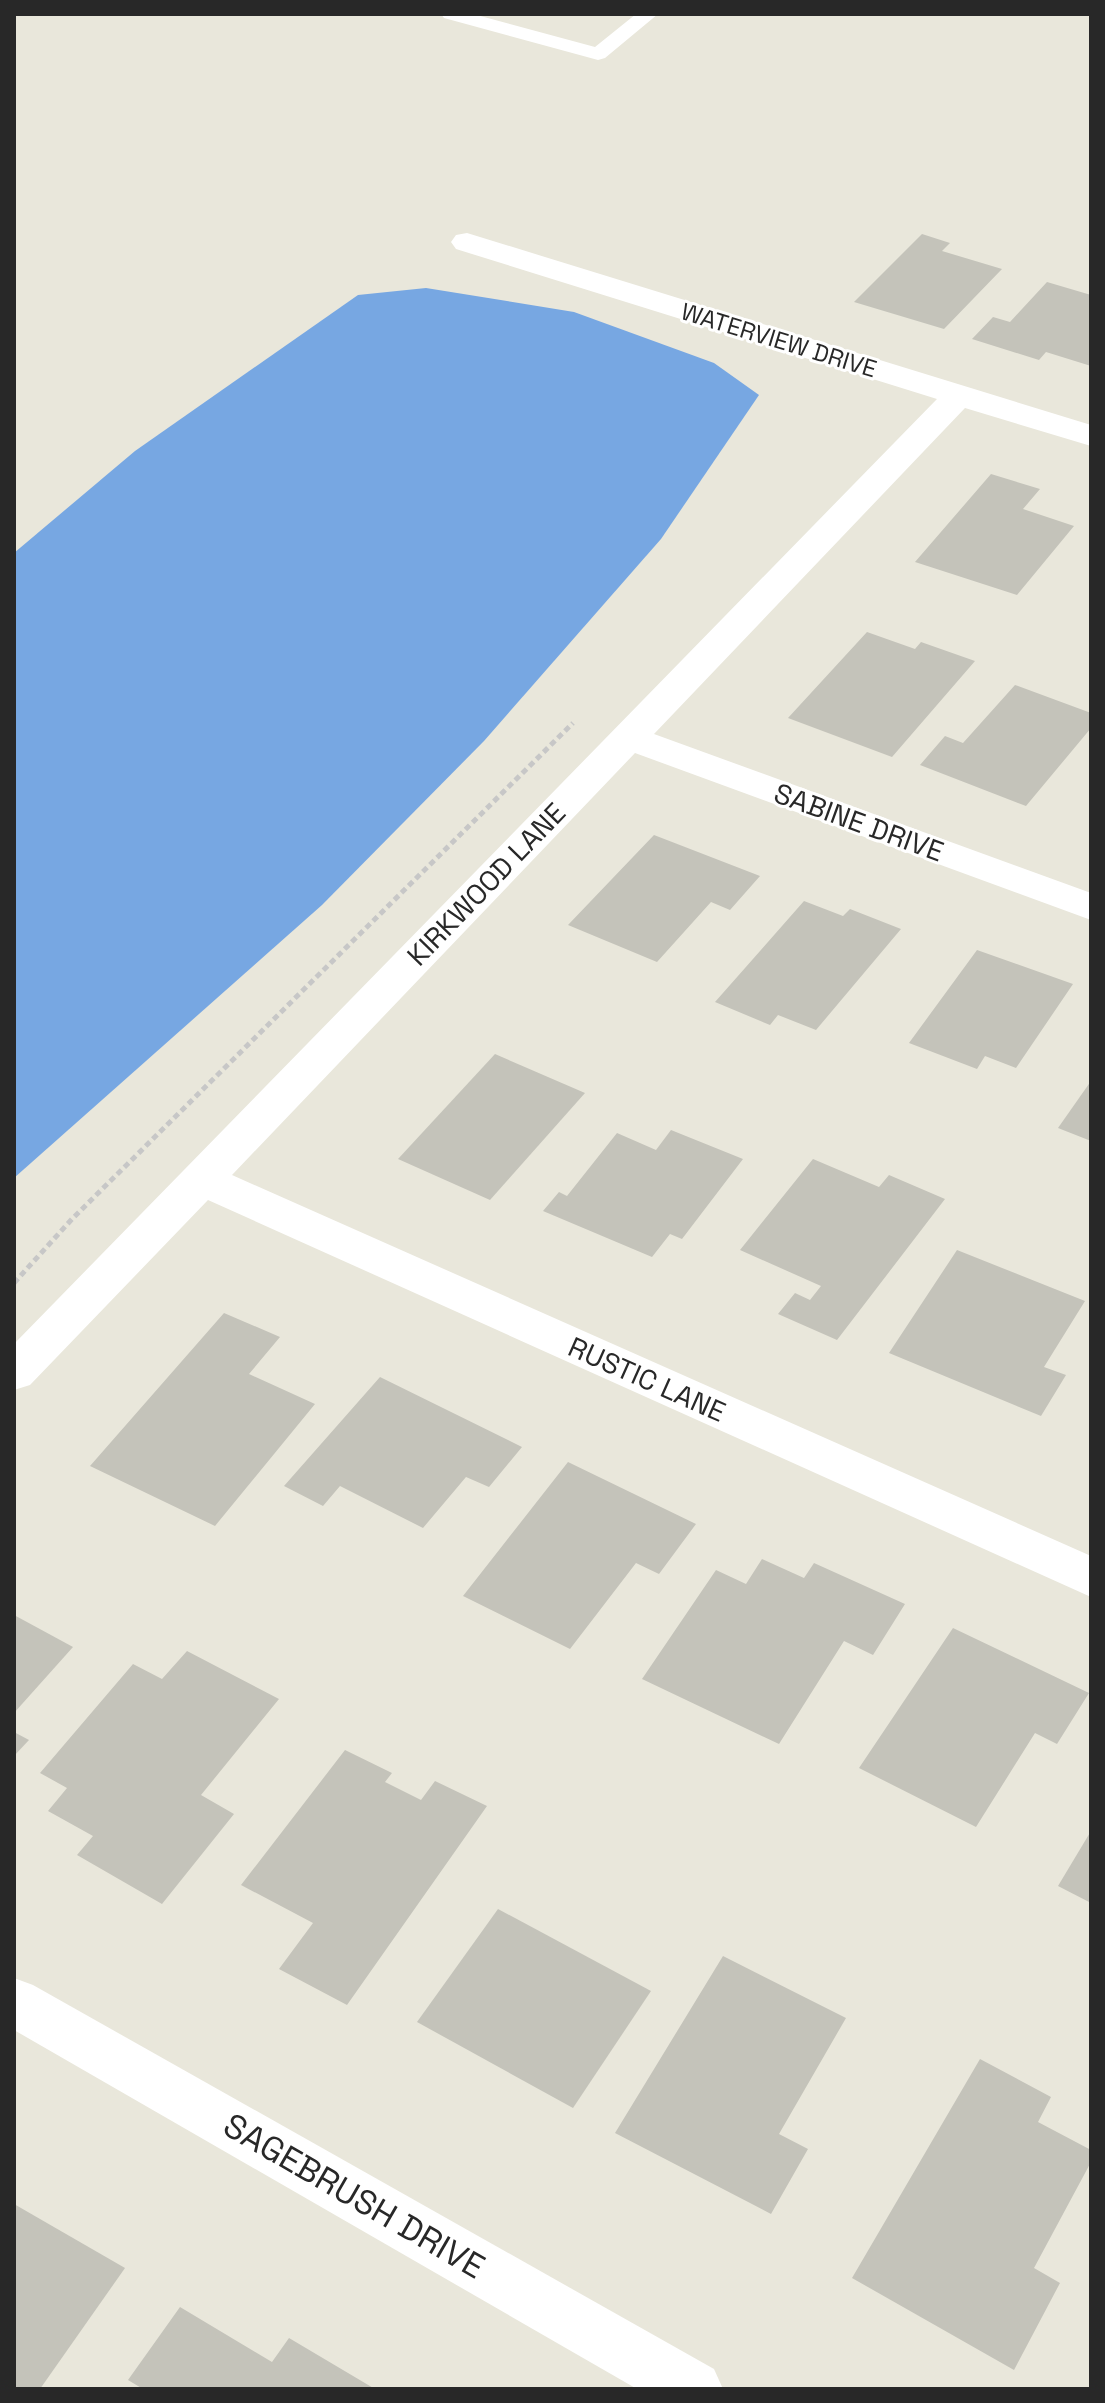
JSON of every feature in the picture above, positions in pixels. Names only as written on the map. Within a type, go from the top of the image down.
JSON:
[{"type":"street","name":"WATERVIEW DRIVE","points":[[467,242],[1091,436]]},
{"type":"street","name":"KIRKWOOD LANE","points":[[14,1373],[204,1180],[958,396]]},
{"type":"street","name":"SABINE DRIVE","points":[[627,737],[1091,907]]},
{"type":"street","name":"RUSTIC LANE","points":[[204,1180],[1091,1577]]},
{"type":"street","name":"SAGEBRUSH DRIVE","points":[[14,2002],[693,2389]]},
{"type":"lane","points":[[451,14],[598,54],[648,14]]},
{"type":"path","points":[[14,1283],[72,1219],[581,714]]},
{"type":"water","points":[[426,288],[574,312],[714,363],[759,395],[661,539],[484,741],[322,905],[14,1178],[14,553],[135,451],[358,295]]},
{"type":"building","points":[[922,234],[950,243],[942,251],[1002,269],[944,329],[854,302]]},
{"type":"building","points":[[1047,282],[1091,295],[1091,366],[1046,352],[1039,360],[972,339],[993,317],[1010,322]]},
{"type":"building","points":[[991,474],[1040,489],[1023,509],[1074,526],[1017,595],[915,562]]},
{"type":"building","points":[[867,632],[915,649],[921,642],[975,661],[892,757],[788,718]]},
{"type":"building","points":[[1015,685],[1091,713],[1091,728],[1026,806],[920,765],[945,736],[963,743]]},
{"type":"building","points":[[654,835],[760,876],[730,910],[711,902],[657,962],[568,925]]},
{"type":"building","points":[[804,901],[843,916],[850,909],[901,929],[816,1030],[778,1015],[770,1025],[715,1002]]},
{"type":"building","points":[[977,950],[1073,984],[1016,1068],[985,1056],[977,1069],[909,1043]]},
{"type":"building","points":[[495,1054],[585,1093],[490,1200],[398,1159]]},
{"type":"building","points":[[1091,1081],[1091,1141],[1058,1128]]},
{"type":"building","points":[[671,1130],[743,1159],[682,1239],[670,1234],[652,1257],[543,1211],[559,1192],[567,1196],[617,1133],[656,1150]]},
{"type":"building","points":[[813,1159],[879,1187],[889,1175],[945,1199],[837,1340],[778,1314],[795,1293],[810,1300],[821,1286],[740,1250]]},
{"type":"building","points":[[957,1250],[1085,1301],[1044,1367],[1066,1375],[1041,1416],[889,1353]]},
{"type":"building","points":[[224,1313],[280,1337],[249,1374],[315,1404],[215,1526],[90,1466]]},
{"type":"building","points":[[380,1377],[522,1447],[489,1487],[466,1477],[423,1528],[340,1486],[323,1506],[284,1486]]},
{"type":"building","points":[[568,1462],[696,1524],[659,1574],[636,1563],[570,1649],[463,1596]]},
{"type":"building","points":[[762,1559],[804,1578],[814,1563],[905,1604],[873,1655],[844,1641],[779,1744],[642,1679],[716,1570],[746,1584]]},
{"type":"building","points":[[14,1615],[73,1647],[14,1713]]},
{"type":"building","points":[[953,1628],[1089,1693],[1057,1744],[1035,1733],[976,1827],[859,1768]]},
{"type":"building","points":[[187,1651],[279,1699],[201,1795],[234,1814],[162,1904],[77,1855],[93,1836],[48,1811],[67,1788],[40,1773],[133,1664],[162,1679]]},
{"type":"building","points":[[14,1732],[29,1740],[14,1756]]},
{"type":"building","points":[[345,1750],[392,1773],[385,1782],[421,1800],[435,1781],[487,1806],[347,2005],[279,1969],[313,1923],[241,1885]]},
{"type":"building","points":[[1091,1831],[1091,1903],[1058,1886]]},
{"type":"building","points":[[498,1909],[651,1991],[573,2108],[417,2022]]},
{"type":"building","points":[[723,1956],[846,2018],[779,2134],[808,2149],[771,2214],[615,2133]]},
{"type":"building","points":[[980,2059],[1051,2097],[1038,2122],[1091,2150],[1091,2162],[1034,2268],[1060,2283],[1014,2370],[852,2278]]},
{"type":"building","points":[[14,2204],[125,2268],[40,2389],[14,2389]]},
{"type":"building","points":[[180,2307],[272,2362],[289,2338],[375,2389],[143,2389],[128,2380]]}]
